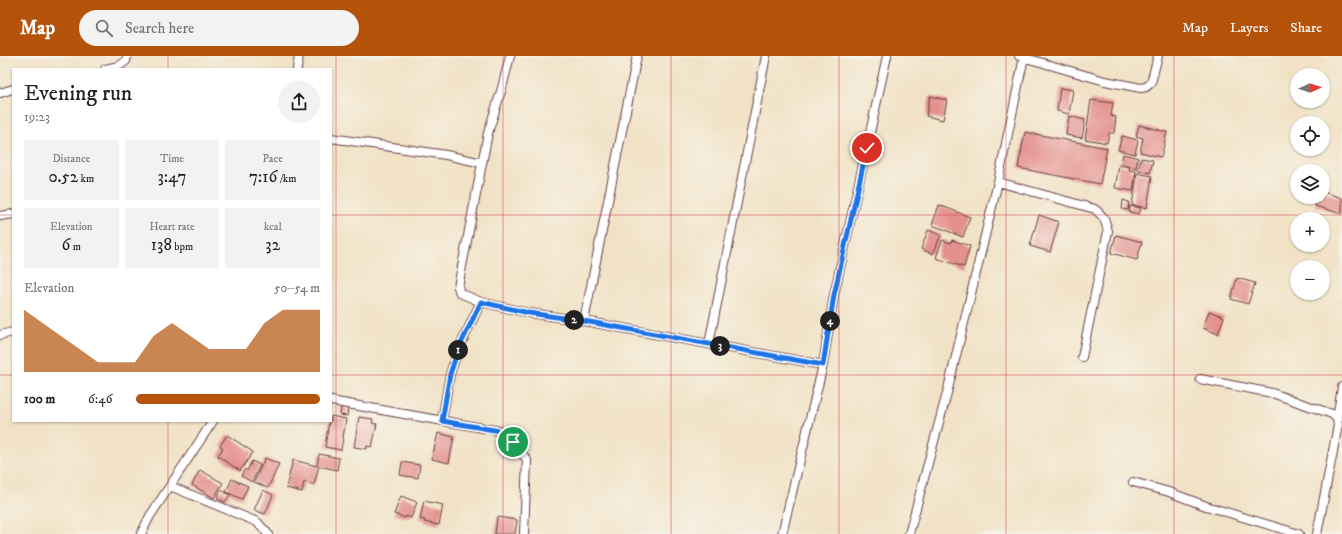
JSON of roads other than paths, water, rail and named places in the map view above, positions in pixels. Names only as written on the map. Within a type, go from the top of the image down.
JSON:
[{"type":"street","points":[[297,68],[299,56]]},
{"type":"street","points":[[510,56],[488,133],[458,287],[460,293],[481,302],[529,313],[584,321],[823,365]]},
{"type":"street","points":[[584,321],[637,56]]},
{"type":"street","points":[[709,344],[766,56]]},
{"type":"street","points":[[782,534],[823,365],[834,295],[887,56]]},
{"type":"street","points":[[909,534],[947,393],[998,182],[1022,57],[1105,81],[1141,88],[1146,87],[1151,83],[1158,56]]},
{"type":"street","points":[[110,68],[127,62]]},
{"type":"street","points":[[0,93],[12,89]]},
{"type":"street","points":[[332,138],[446,155],[482,163]]},
{"type":"street","points":[[998,182],[1095,209],[1104,218],[1108,231],[1082,357]]},
{"type":"street","points":[[0,216],[12,214]]},
{"type":"street","points":[[442,421],[450,374],[458,350],[481,302]]},
{"type":"street","points":[[0,335],[12,332]]},
{"type":"street","points":[[1200,379],[1272,393],[1332,414],[1337,420]]},
{"type":"street","points":[[1317,534],[1334,450],[1342,387]]},
{"type":"street","points":[[332,401],[500,431],[509,437],[527,460],[524,534]]},
{"type":"street","points":[[141,534],[150,516],[212,422]]},
{"type":"street","points":[[1133,482],[1169,492],[1206,506],[1299,534]]},
{"type":"street","points":[[170,486],[257,522],[268,534]]}]
